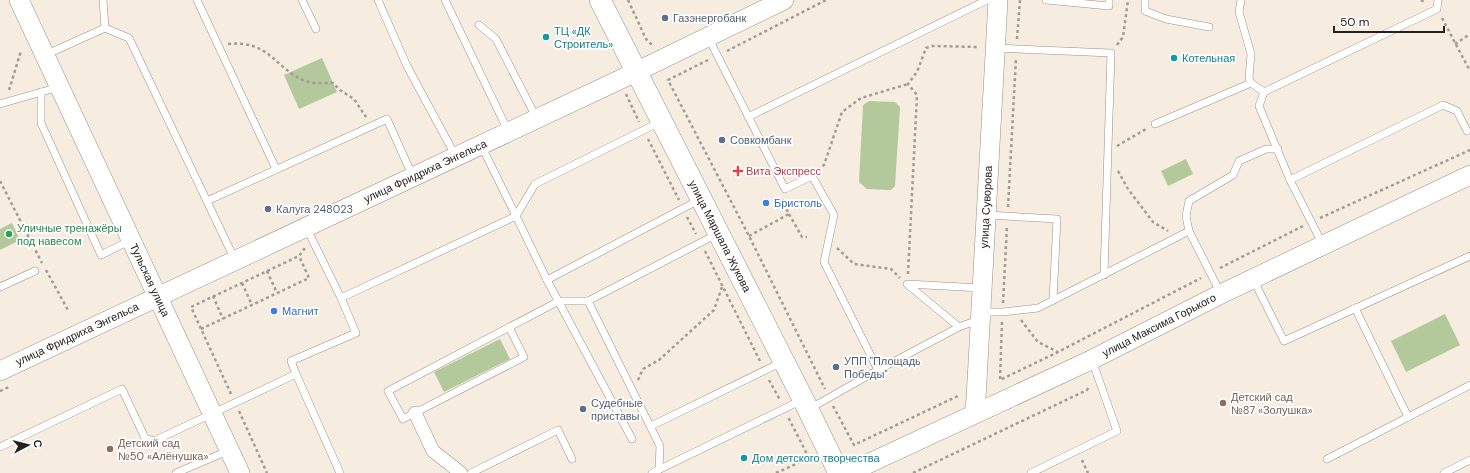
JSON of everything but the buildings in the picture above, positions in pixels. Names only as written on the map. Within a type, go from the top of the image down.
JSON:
[{"type":"main road","name":"улица Маршала Жукова","points":[[600,0],[636,72],[652,126],[709,238],[784,361],[839,473]]},
{"type":"street","name":"Тульская улица","points":[[19,0],[240,473]]},
{"type":"street","name":"улица Суворова","points":[[974,414],[986,215],[988,47],[998,0]]},
{"type":"street","name":"улица Фридриха Энгельса","points":[[0,371],[537,119],[781,1]]},
{"type":"street","name":"улица Максима Горького","points":[[848,473],[974,414],[1094,367],[1221,294],[1470,175]]},
{"type":"street","points":[[415,413],[433,451],[461,473]]},
{"type":"lane","points":[[103,0],[105,28]]},
{"type":"lane","points":[[197,0],[276,169]]},
{"type":"lane","points":[[302,0],[316,29]]},
{"type":"lane","points":[[378,0],[407,66],[456,157]]},
{"type":"lane","points":[[445,0],[509,132]]},
{"type":"lane","points":[[748,117],[987,0]]},
{"type":"lane","points":[[1046,0],[1108,6],[1109,0]]},
{"type":"lane","points":[[1145,0],[1145,11],[1166,19],[1209,27]]},
{"type":"lane","points":[[1241,0],[1239,12],[1251,54],[1249,78],[1251,83],[1264,92]]},
{"type":"lane","points":[[1323,245],[1290,180],[1259,106],[1264,92],[1437,9],[1438,0]]},
{"type":"lane","points":[[479,25],[496,39],[537,119]]},
{"type":"lane","points":[[44,55],[105,28],[129,38],[235,261]]},
{"type":"lane","points":[[708,37],[785,189],[812,176],[834,215],[824,262],[878,370]]},
{"type":"lane","points":[[988,47],[1111,53],[1104,275]]},
{"type":"lane","points":[[1155,124],[1251,83]]},
{"type":"lane","points":[[2,103],[60,87]]},
{"type":"lane","points":[[41,92],[41,123],[101,255],[131,240]]},
{"type":"lane","points":[[1290,180],[1443,105],[1457,111],[1467,131]]},
{"type":"lane","points":[[207,201],[386,119],[413,177]]},
{"type":"lane","points":[[341,298],[516,216],[535,184],[652,126]]},
{"type":"lane","points":[[481,145],[548,280],[632,438]]},
{"type":"lane","points":[[1221,294],[1189,231],[1186,216],[1189,201],[1233,175],[1239,161],[1266,149],[1278,149]]},
{"type":"lane","points":[[548,280],[692,203]]},
{"type":"lane","points":[[986,215],[1057,219],[1053,300]]},
{"type":"lane","points":[[306,227],[341,298],[356,333],[290,361],[340,473]]},
{"type":"lane","points":[[652,473],[784,409],[829,398],[878,370],[980,316],[1038,308],[1189,231]]},
{"type":"lane","points":[[509,327],[524,357],[403,420],[388,391],[509,327],[559,301],[588,301],[709,238]]},
{"type":"lane","points":[[1253,279],[1284,341],[1470,256]]},
{"type":"lane","points":[[0,287],[35,271]]},
{"type":"lane","points":[[907,284],[982,288]]},
{"type":"lane","points":[[907,284],[959,328]]},
{"type":"lane","points":[[588,301],[660,446],[659,469]]},
{"type":"lane","points":[[1355,308],[1408,417]]},
{"type":"lane","points":[[651,426],[784,361]]},
{"type":"lane","points":[[1031,473],[1117,431],[1094,367]]},
{"type":"lane","points":[[0,447],[122,389],[144,438],[154,441],[296,374]]},
{"type":"lane","points":[[1328,458],[1470,385]]},
{"type":"lane","points":[[471,473],[558,430],[572,460]]},
{"type":"lane","points":[[176,473],[230,450]]},
{"type":"lane","points":[[1444,473],[1470,460]]},
{"type":"path","points":[[628,0],[646,40],[652,47]]},
{"type":"path","points":[[826,0],[668,80],[749,236],[829,398],[854,445],[965,392]]},
{"type":"path","points":[[1020,0],[1016,48],[1000,380],[1058,352],[1311,222],[1470,150]]},
{"type":"path","points":[[1111,53],[1123,37],[1128,0]]},
{"type":"path","points":[[1437,9],[1470,71]]},
{"type":"path","points":[[1455,44],[1470,34]]},
{"type":"path","points":[[218,45],[240,43],[258,47],[278,61],[289,72],[307,82],[333,83],[340,90],[354,99],[373,125]]},
{"type":"path","points":[[812,176],[824,165],[842,112],[861,98],[908,84],[917,72],[926,48],[932,46],[988,47]]},
{"type":"path","points":[[2,103],[22,51]]},
{"type":"path","points":[[907,284],[910,259],[917,95],[908,84]]},
{"type":"path","points":[[626,94],[652,126],[692,203],[709,238],[723,287],[809,458],[776,473]]},
{"type":"path","points":[[1155,124],[1108,151],[1128,189],[1153,222],[1179,237]]},
{"type":"path","points":[[0,181],[44,268],[69,312]]},
{"type":"path","points":[[785,189],[782,201],[802,237],[807,237]]},
{"type":"path","points":[[749,236],[789,214]]},
{"type":"path","points":[[828,241],[854,264],[891,270],[907,284]]},
{"type":"path","points":[[299,256],[309,278],[201,329],[191,306],[242,283],[299,256]]},
{"type":"path","points":[[267,271],[277,293]]},
{"type":"path","points":[[242,283],[252,305]]},
{"type":"path","points":[[634,392],[643,369],[659,360],[714,310],[723,287]]},
{"type":"path","points":[[212,296],[223,319]]},
{"type":"path","points":[[1003,312],[1022,321],[1038,342],[1058,352]]},
{"type":"path","points":[[913,473],[1087,390],[1094,367]]},
{"type":"path","points":[[0,391],[14,384]]},
{"type":"path","points":[[1077,450],[1088,473]]},
{"type":"green space","points":[[322,58],[337,92],[299,109],[284,75]]},
{"type":"green space","points":[[869,101],[895,102],[900,107],[895,186],[891,190],[867,189],[859,182],[863,105]]},
{"type":"green space","points":[[1186,159],[1193,174],[1168,186],[1161,171]]},
{"type":"green space","name":"Уличные тренажёры под навесом","points":[[12,223],[20,240],[0,250],[0,229]]},
{"type":"green space","points":[[1445,314],[1460,345],[1406,372],[1391,341]]},
{"type":"green space","points":[[500,339],[510,359],[444,392],[434,372]]},
{"type":"place","name":"Газэнергобанк","points":[[665,18]]},
{"type":"place","name":"ТЦ «ДК Строитель»","points":[[546,37]]},
{"type":"place","name":"Котельная","points":[[1174,58]]},
{"type":"place","name":"Совкомбанк","points":[[722,140]]},
{"type":"place","name":"Вита Экспресс","points":[[738,171]]},
{"type":"place","name":"Бристоль","points":[[766,203]]},
{"type":"place","name":"Калуга 248023","points":[[268,209]]},
{"type":"place","name":"Уличные тренажёры под навесом","points":[[9,234]]},
{"type":"place","name":"Магнит","points":[[274,311]]},
{"type":"place","name":"УПП \"Площадь Победы\"","points":[[836,367]]},
{"type":"place","name":"Детский сад №87 «Золушка»","points":[[1223,403]]},
{"type":"place","name":"Судебные приставы","points":[[583,409]]},
{"type":"place","name":"Детский сад №50 «Алёнушка»","points":[[110,449]]},
{"type":"place","name":"Дом детского творчества","points":[[744,458]]}]
